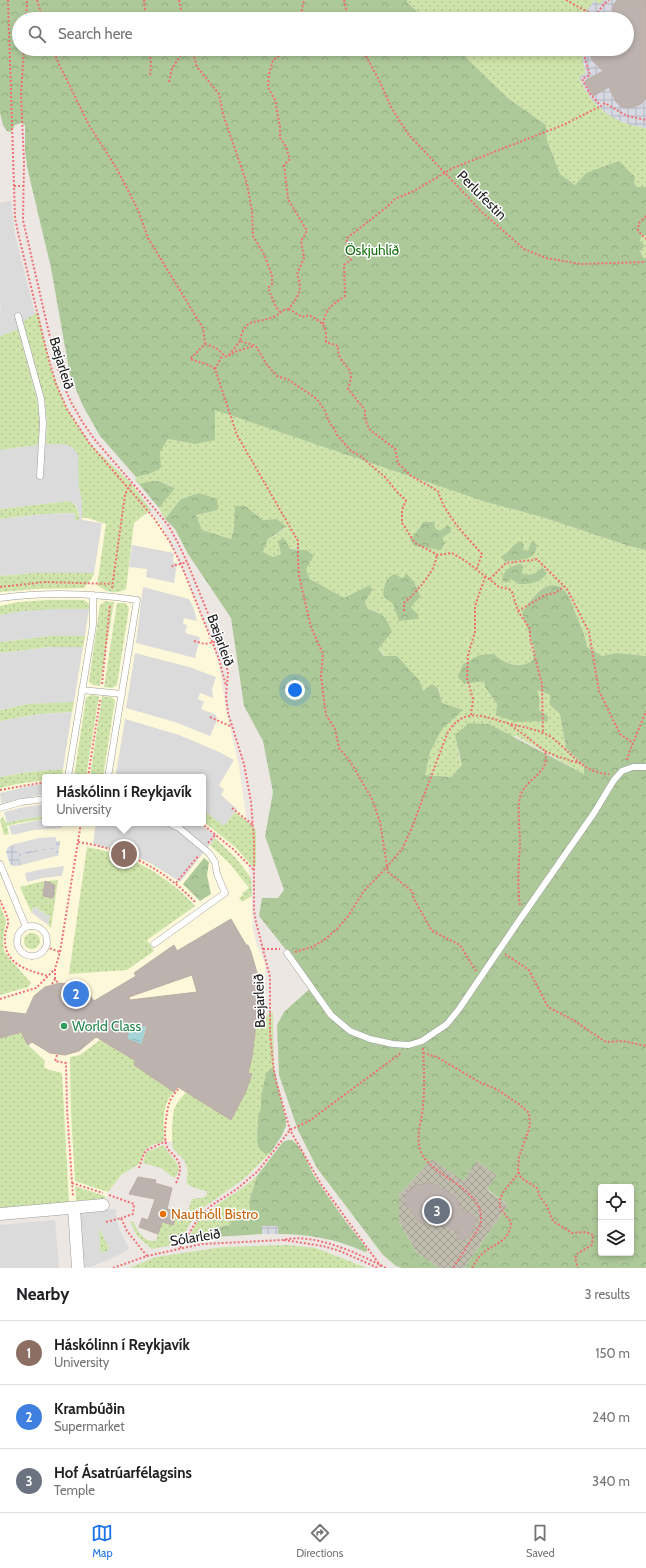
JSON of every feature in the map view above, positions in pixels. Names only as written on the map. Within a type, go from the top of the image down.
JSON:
[{"type":"street","points":[[0,1214],[103,1205]]},
{"type":"street","points":[[74,1208],[78,1268]]},
{"type":"lane","points":[[18,316],[41,399],[44,423],[40,476]]},
{"type":"lane","points":[[0,598],[47,594],[111,596],[136,600],[109,774]]},
{"type":"lane","points":[[68,774],[93,625],[93,595]]},
{"type":"lane","points":[[82,690],[122,694]]},
{"type":"lane","points":[[287,953],[331,1015],[350,1031],[383,1043],[402,1045],[422,1041],[447,1024],[459,1008],[594,813],[614,780],[622,771],[633,767],[646,767]]},
{"type":"lane","points":[[0,808],[21,802],[42,799]]},
{"type":"lane","points":[[154,944],[225,894],[217,874],[215,862],[204,848],[175,826]]},
{"type":"lane","points":[[0,864],[26,927]]},
{"type":"lane","points":[[36,926],[44,932],[47,942],[46,947],[39,954],[34,956],[24,953],[18,945],[18,935],[26,927],[36,926]]},
{"type":"path","name":"Bæjarleið","points":[[8,0],[15,218],[47,353],[56,384],[67,409],[90,444],[159,525],[174,549],[222,666],[224,682],[227,687]]},
{"type":"path","points":[[26,12],[27,0]]},
{"type":"path","points":[[37,0],[41,12]]},
{"type":"path","points":[[144,0],[145,12]]},
{"type":"path","points":[[179,0],[182,12]]},
{"type":"path","points":[[301,12],[304,0]]},
{"type":"path","points":[[344,0],[347,12]]},
{"type":"path","points":[[566,0],[588,12]]},
{"type":"path","points":[[598,12],[609,0]]},
{"type":"path","name":"Bæjarleið","points":[[24,56],[22,94],[24,163],[22,206],[24,230],[60,377],[71,402],[95,440],[168,525],[187,562],[219,641],[227,665],[228,682],[226,705],[244,764],[250,796],[253,825],[256,922],[270,977],[272,1052],[276,1082],[290,1130],[321,1184],[382,1268]]},
{"type":"path","points":[[56,56],[89,124],[117,168],[138,210],[148,238],[203,328],[205,344]]},
{"type":"path","points":[[150,56],[150,76]]},
{"type":"path","points":[[169,82],[172,68],[180,56]]},
{"type":"path","points":[[194,56],[197,67],[219,94],[223,114],[247,184],[252,211],[253,236],[264,254],[272,276],[272,284],[268,288],[276,307],[280,312]]},
{"type":"path","points":[[279,56],[273,60],[269,74],[268,87],[275,100],[280,127],[280,138],[285,144],[290,159],[284,165],[288,198],[307,231],[301,241],[304,258],[297,274],[301,286],[296,299],[289,309]]},
{"type":"path","name":"Perlufestin","points":[[366,56],[391,107],[408,134],[483,213],[524,249],[546,258],[581,264],[646,262]]},
{"type":"path","points":[[585,56],[590,75],[582,79],[590,94],[601,106]]},
{"type":"path","points":[[323,324],[326,311],[334,303],[345,296],[344,265],[351,260],[346,251],[347,238],[395,199],[414,191],[453,168],[563,124],[605,103],[626,116],[646,120]]},
{"type":"path","points":[[14,186],[23,186]]},
{"type":"path","points":[[646,216],[639,222],[638,231],[646,239]]},
{"type":"path","points":[[227,357],[240,341],[242,331],[251,322],[276,316],[283,310],[289,309],[302,317],[309,315],[323,324],[327,331],[326,342],[338,346],[340,358],[348,367],[352,378],[348,389],[365,410],[365,418],[370,429],[395,449],[398,464],[411,476],[438,491],[442,504],[465,535],[482,554],[476,570]]},
{"type":"path","points":[[240,341],[256,346],[267,365],[277,376],[288,380],[317,399],[337,435],[351,451],[359,455],[385,477],[406,500],[402,510],[402,524],[415,543],[438,555],[452,553],[467,562],[499,587],[509,589],[512,592],[518,612],[530,629],[530,638],[542,684],[543,733]]},
{"type":"path","points":[[205,344],[216,348],[227,357]]},
{"type":"path","points":[[205,344],[190,359],[209,365],[215,369],[237,435],[298,541],[299,576],[311,628],[323,654],[321,676],[326,715],[335,729],[339,748],[350,761],[372,799],[380,822],[388,872],[412,891],[414,899],[432,931],[460,945],[478,974],[488,966]]},
{"type":"path","points":[[227,357],[234,352],[256,346]]},
{"type":"path","points":[[215,369],[223,354]]},
{"type":"path","points":[[88,774],[101,691],[111,596],[125,495],[132,483]]},
{"type":"path","points":[[404,612],[404,603],[414,595],[435,563],[437,558],[435,553]]},
{"type":"path","points":[[490,579],[506,563],[533,560],[537,558],[565,586],[589,632],[599,692],[620,734],[633,743]]},
{"type":"path","points":[[172,567],[173,565],[187,562]]},
{"type":"path","points":[[471,715],[473,699],[467,678],[468,655],[475,632],[474,606],[485,577]]},
{"type":"path","points":[[0,587],[45,582],[113,584]]},
{"type":"path","points":[[518,612],[545,595],[555,593],[565,586]]},
{"type":"path","points":[[194,641],[205,644],[219,641]]},
{"type":"path","points":[[633,767],[627,760],[646,711]]},
{"type":"path","points":[[263,948],[277,948],[287,953],[299,952],[312,948],[324,940],[349,915],[363,892],[402,849],[411,830],[451,727],[464,717],[471,715],[482,715],[510,724],[534,728],[552,738],[582,764],[599,773],[610,774],[622,771]]},
{"type":"path","points":[[210,717],[232,727]]},
{"type":"path","points":[[510,724],[546,751],[567,761],[582,764]]},
{"type":"path","points":[[525,912],[520,905],[518,889],[520,843],[519,804],[524,788],[544,768],[547,757],[546,751]]},
{"type":"path","points":[[0,790],[42,783]]},
{"type":"path","points":[[232,808],[253,825]]},
{"type":"path","points":[[52,984],[55,979],[55,969],[60,952],[81,826]]},
{"type":"path","points":[[205,826],[216,834],[254,870]]},
{"type":"path","points":[[176,883],[216,834]]},
{"type":"path","points":[[78,842],[106,847],[133,857],[160,871],[176,883],[196,903]]},
{"type":"path","points":[[0,900],[9,922],[5,935],[5,942],[9,955],[17,965],[48,976]]},
{"type":"path","points":[[46,947],[60,952]]},
{"type":"path","points":[[504,954],[529,970],[548,1007],[573,1020],[606,1042],[623,1041],[646,1046]]},
{"type":"path","points":[[0,999],[36,988],[55,969]]},
{"type":"path","points":[[55,979],[58,983]]},
{"type":"path","points":[[422,1041],[423,1106],[419,1129],[419,1141],[422,1154],[433,1166],[459,1184],[472,1197],[478,1207],[482,1222],[453,1268]]},
{"type":"path","points":[[180,1248],[199,1217],[212,1205],[237,1189],[258,1171],[290,1130],[309,1121],[415,1043]]},
{"type":"path","points":[[423,1053],[437,1057],[481,1083],[498,1090],[529,1113],[530,1126],[519,1157],[519,1172],[521,1178],[537,1188],[553,1221],[572,1233],[586,1232],[593,1235],[592,1245],[578,1253],[575,1258],[578,1268]]},
{"type":"path","points":[[57,1055],[55,1061],[66,1063],[67,1109],[74,1208]]},
{"type":"path","points":[[176,1183],[180,1172],[180,1167],[177,1158],[168,1149],[166,1141],[167,1111],[170,1099],[179,1088]]},
{"type":"path","points":[[139,1168],[144,1153],[147,1150],[166,1141]]},
{"type":"path","points":[[472,1268],[484,1252],[501,1242],[510,1228],[511,1222],[500,1207],[501,1196],[515,1180],[519,1172]]},
{"type":"path","points":[[106,1222],[121,1218],[126,1231],[147,1256]]},
{"type":"path","name":"Sólarleið","points":[[283,1240],[289,1238],[302,1239],[335,1245],[386,1268]]},
{"type":"path","name":"Sólarleið","points":[[113,1268],[147,1256],[180,1248],[228,1242],[283,1240],[323,1246],[340,1251],[378,1268]]},
{"type":"shaded area","points":[[594,0],[599,4],[604,0],[617,0],[612,12],[586,12]]},
{"type":"shaded area","points":[[583,56],[591,56],[592,60],[598,66],[605,69],[613,98],[619,105],[627,108],[635,107],[641,104],[646,98],[646,128],[631,125],[618,120],[607,114],[592,100],[579,77],[586,73]]},
{"type":"shaded area","points":[[11,201],[15,235],[35,314],[23,321],[18,329],[0,336],[0,203]]},
{"type":"shaded area","points":[[46,444],[64,444],[72,447],[78,454],[79,488],[82,500],[82,520],[102,523],[94,573],[32,573],[0,576],[0,519],[44,514],[75,513],[75,520],[79,520],[79,513],[75,504],[68,501],[0,509],[0,450]]},
{"type":"shaded area","points":[[68,501],[126,504],[146,508],[161,524],[190,586],[219,665],[226,709],[240,772],[247,824],[253,929],[257,945],[265,964],[265,1061],[238,1131],[174,1111],[172,1142],[164,1140],[146,1149],[139,1164],[121,1175],[108,1192],[106,1199],[0,1208],[0,509]]},
{"type":"shaded area","points":[[132,545],[174,553],[173,562],[177,563],[174,583],[146,577],[147,569],[129,567]]},
{"type":"shaded area","points":[[143,587],[189,599],[194,609],[197,621],[184,618],[183,624],[187,625],[185,633],[200,637],[195,658],[136,643]]},
{"type":"shaded area","points":[[89,609],[85,636],[50,636],[0,642],[0,615],[22,611]]},
{"type":"shaded area","points":[[50,647],[83,647],[74,702],[28,704],[0,710],[0,653]]},
{"type":"shaded area","points":[[135,653],[189,667],[216,677],[212,689],[213,698],[200,693],[198,699],[204,702],[201,709],[216,715],[217,720],[210,736],[175,722],[126,708]]},
{"type":"shaded area","points":[[72,712],[63,769],[28,772],[0,777],[0,721],[40,714]]},
{"type":"shaded area","points":[[125,719],[179,735],[234,760],[219,785],[224,790],[221,795],[237,809],[224,826],[206,812],[206,774],[116,774]]},
{"type":"shaded area","points":[[42,784],[42,795],[1,803],[0,793]]},
{"type":"shaded area","points":[[42,804],[42,816],[7,823],[4,812]]},
{"type":"shaded area","points":[[42,820],[42,826],[62,826],[62,828],[34,830],[12,835],[9,826]]},
{"type":"shaded area","points":[[96,826],[202,826],[216,834],[216,837],[180,882],[152,864],[133,855],[93,844]]},
{"type":"shaded area","points":[[56,837],[56,847],[34,850],[18,855],[15,844],[39,838]]},
{"type":"shaded area","points":[[56,841],[60,841],[58,856],[56,856],[56,849],[35,852],[19,857],[21,865],[13,866],[10,864],[6,852],[8,847],[15,844],[18,854],[56,847]]},
{"type":"shaded area","points":[[56,849],[56,856],[21,865],[19,857],[35,852]]},
{"type":"shaded area","points":[[64,866],[62,876],[43,878],[27,882],[25,873]]},
{"type":"shaded area","points":[[33,907],[39,908],[39,911],[45,912],[44,915],[50,915],[48,925],[32,913]]},
{"type":"shaded area","points":[[432,1159],[477,1161],[497,1175],[487,1190],[508,1205],[464,1268],[439,1268],[416,1252],[399,1221],[399,1195]]},
{"type":"shaded area","points":[[115,1209],[119,1229],[129,1249],[91,1267],[84,1267],[80,1212]],"holes":[[[99,1231],[101,1231],[109,1248],[103,1253],[100,1251]]]},
{"type":"shaded area","points":[[55,1220],[59,1268],[0,1268],[0,1225]]},
{"type":"shaded area","points":[[262,1226],[278,1226],[278,1234],[262,1234]]},
{"type":"green space","name":"Öskjuhlíð","points":[[0,0],[407,0],[407,2],[418,12],[12,12],[12,56],[464,56],[509,99],[546,125],[547,140],[560,174],[575,185],[586,173],[619,161],[635,177],[634,183],[637,187],[646,187],[646,235],[642,235],[640,241],[645,246],[640,251],[643,258],[646,258],[646,550],[629,546],[542,517],[486,502],[215,410],[215,440],[195,444],[168,439],[160,452],[161,468],[149,474],[136,477],[100,436],[83,406],[70,375],[51,268],[28,171],[25,152],[25,125],[21,123],[15,125],[11,132],[7,131],[3,125],[0,113]]},
{"type":"green space","points":[[407,0],[604,0],[591,12],[418,12],[407,2]]},
{"type":"green space","points":[[464,56],[583,56],[586,74],[579,77],[590,97],[605,112],[614,118],[635,126],[646,128],[646,187],[637,187],[634,183],[586,173],[575,185],[560,174],[547,140],[546,125],[509,99]]},
{"type":"green space","points":[[642,235],[646,235],[646,258],[643,258],[640,251],[644,246],[640,241]]},
{"type":"green space","points":[[38,312],[51,368],[67,409],[90,444],[131,483],[151,510],[134,523],[126,589],[122,591],[111,592],[97,585],[106,524],[88,518],[82,518],[78,489],[64,444],[46,444],[47,422],[45,402],[23,321]]},
{"type":"green space","points":[[18,329],[37,399],[40,424],[38,445],[0,450],[0,336]]},
{"type":"green space","points":[[214,409],[486,502],[542,517],[629,546],[646,550],[646,656],[617,653],[602,656],[587,647],[582,629],[568,595],[562,588],[555,585],[542,589],[531,600],[523,613],[534,648],[533,660],[523,665],[518,665],[503,661],[494,654],[464,684],[484,680],[485,687],[497,704],[548,716],[539,710],[540,700],[537,690],[550,695],[550,705],[560,714],[566,748],[584,767],[584,774],[516,736],[457,748],[462,765],[451,777],[425,775],[430,752],[442,729],[439,688],[423,691],[378,649],[379,612],[368,609],[365,602],[373,589],[368,586],[344,599],[310,579],[306,569],[307,550],[279,547],[281,554],[273,557],[263,552],[268,539],[286,528],[277,519],[263,520],[256,515],[234,529],[231,539],[202,530],[196,515],[218,510],[199,493],[181,499],[165,519],[159,508],[174,487],[158,481],[139,484],[135,480],[136,477],[149,474],[159,452],[168,439],[195,444]]},
{"type":"green space","points":[[158,481],[175,488],[159,508],[139,484]]},
{"type":"green space","points":[[199,493],[217,499],[218,510],[196,515],[202,530],[231,539],[234,529],[235,506],[245,506],[263,520],[277,519],[286,527],[268,539],[263,552],[273,557],[281,554],[278,541],[284,538],[290,549],[307,550],[314,556],[306,569],[310,579],[344,598],[368,586],[373,589],[365,602],[368,609],[384,617],[392,632],[378,649],[384,656],[397,656],[419,680],[423,691],[432,684],[438,688],[442,703],[463,710],[442,729],[430,752],[425,775],[451,777],[462,765],[455,735],[469,723],[489,724],[584,774],[584,766],[566,748],[560,714],[550,705],[550,695],[537,690],[540,700],[539,710],[548,716],[548,721],[516,722],[496,715],[497,704],[485,687],[484,681],[464,684],[458,677],[463,664],[480,655],[494,654],[503,661],[518,665],[523,665],[533,660],[534,648],[522,613],[536,594],[542,589],[555,585],[562,588],[568,595],[582,629],[587,647],[602,656],[617,653],[646,656],[646,1268],[464,1268],[508,1205],[487,1189],[497,1175],[477,1161],[463,1181],[432,1159],[399,1195],[399,1221],[416,1252],[439,1268],[402,1268],[396,1266],[383,1255],[317,1168],[298,1130],[279,1075],[277,1025],[284,1012],[314,985],[259,916],[262,898],[278,898],[284,890],[265,836],[273,792],[263,741],[244,706],[231,618],[188,554],[175,529],[165,519],[181,499]]},
{"type":"green space","points":[[68,501],[74,504],[77,508],[79,520],[75,520],[75,513],[44,514],[0,519],[0,509]]},
{"type":"green space","points":[[423,522],[434,522],[435,528],[440,531],[448,525],[451,528],[451,532],[442,538],[445,543],[441,550],[414,546],[410,540]]},
{"type":"green space","points":[[532,540],[537,545],[536,551],[533,555],[525,559],[504,561],[501,556],[507,553],[515,544],[522,541],[524,546],[523,550],[528,551]]},
{"type":"green space","points":[[519,564],[524,566],[521,571],[523,574],[534,574],[542,567],[547,573],[538,581],[530,583],[518,584],[511,579],[506,583],[502,580],[508,569]]},
{"type":"green space","points":[[67,572],[94,573],[84,588],[36,589],[0,592],[0,576]]},
{"type":"green space","points":[[406,573],[414,582],[421,597],[411,608],[419,615],[417,619],[399,621],[393,604],[383,596],[383,593],[389,577],[395,574],[403,579]]},
{"type":"green space","points":[[84,600],[89,604],[89,609],[44,610],[0,615],[0,606],[19,602]]},
{"type":"green space","points":[[106,601],[114,602],[100,686],[93,685],[89,681],[100,605]]},
{"type":"green space","points":[[117,603],[125,603],[129,608],[117,685],[112,688],[104,687]]},
{"type":"green space","points":[[50,636],[85,636],[83,647],[50,647],[0,653],[0,642]]},
{"type":"green space","points":[[91,695],[99,696],[86,774],[74,774],[86,698]]},
{"type":"green space","points":[[102,696],[111,697],[115,700],[103,774],[90,774]]},
{"type":"green space","points":[[74,702],[72,712],[40,714],[0,721],[0,710],[28,704]]},
{"type":"green space","points":[[63,769],[62,774],[42,774],[42,780],[0,788],[0,777],[28,772]]},
{"type":"green space","points":[[206,812],[224,825],[235,812],[253,826],[256,831],[256,866],[252,866],[235,847],[206,823]]},
{"type":"green space","points":[[42,816],[42,819],[7,826],[9,834],[4,835],[0,820],[3,817],[6,823]]},
{"type":"green space","points":[[215,838],[236,858],[251,878],[252,896],[242,902],[239,898],[243,895],[242,893],[249,888],[230,864],[210,845]]},
{"type":"green space","points":[[87,847],[118,855],[160,875],[172,884],[195,906],[147,940],[154,951],[127,970],[69,974]]},
{"type":"green space","points":[[204,858],[209,862],[207,875],[211,894],[200,901],[183,884]]},
{"type":"green space","points":[[58,880],[51,928],[48,925],[50,915],[44,915],[45,912],[39,911],[39,908],[33,907],[32,913],[20,887],[40,882]]},
{"type":"green space","points":[[0,905],[6,921],[3,939],[4,951],[31,983],[28,987],[0,995]]},
{"type":"green space","points":[[32,933],[38,935],[40,941],[38,947],[32,949],[26,947],[24,941],[26,935]]},
{"type":"green space","points":[[268,1013],[273,1013],[274,1069],[271,1069],[261,1097],[261,1107],[258,1117],[257,1142],[264,1153],[270,1153],[245,1178],[203,1208],[191,1222],[181,1240],[177,1244],[152,1249],[138,1237],[130,1222],[133,1221],[144,1238],[151,1241],[156,1241],[161,1222],[173,1225],[177,1212],[187,1214],[192,1199],[206,1197],[207,1191],[190,1186],[187,1183],[187,1168],[185,1162],[173,1148],[173,1121],[176,1105],[186,1092],[231,1120],[246,1091],[252,1075],[248,1073],[254,1044],[256,1017],[267,1017]]},
{"type":"green space","points":[[21,1032],[28,1045],[45,1061],[44,1067],[62,1073],[69,1202],[0,1208],[0,1038]]},
{"type":"green space","points":[[100,1040],[136,1061],[134,1065],[174,1092],[165,1108],[164,1140],[146,1149],[139,1164],[121,1175],[108,1192],[75,1181],[71,1113],[70,1057],[80,1055]]},
{"type":"green space","points":[[271,1068],[274,1069],[286,1120],[286,1126],[281,1137],[270,1153],[264,1153],[260,1150],[257,1142],[258,1117],[266,1073]]},
{"type":"green space","points":[[292,1140],[300,1148],[316,1179],[367,1251],[365,1252],[354,1247],[322,1238],[278,1234],[278,1226],[263,1226],[262,1234],[214,1237],[212,1232],[216,1227],[228,1226],[234,1219],[247,1218],[250,1213],[249,1201],[257,1176],[283,1142]]},
{"type":"green space","points":[[164,1145],[178,1165],[178,1174],[174,1178],[161,1168],[143,1163],[146,1152]]},
{"type":"green space","points":[[257,1176],[249,1201],[250,1213],[247,1218],[234,1219],[228,1226],[216,1227],[212,1232],[214,1237],[189,1240],[196,1224],[208,1211]]},
{"type":"green space","points":[[75,1186],[105,1196],[106,1199],[76,1201]]},
{"type":"green space","points":[[99,1231],[101,1231],[109,1248],[103,1253],[100,1251]]},
{"type":"green space","points":[[288,1245],[316,1248],[367,1268],[129,1268],[156,1257],[223,1247]]},
{"type":"water","points":[[130,1024],[146,1026],[142,1045],[126,1039]]},
{"type":"building","points":[[617,0],[646,0],[646,98],[641,104],[631,108],[622,107],[616,102],[609,87],[593,96],[585,81],[603,71],[592,60],[591,56],[634,56],[634,12],[612,12],[613,6]]},
{"type":"building","points":[[45,881],[55,885],[53,898],[43,896]]},
{"type":"building","points":[[231,919],[251,952],[260,983],[263,1004],[256,1004],[255,1034],[248,1073],[252,1074],[246,1091],[231,1120],[178,1087],[174,1092],[134,1065],[136,1061],[96,1037],[79,1051],[65,1055],[50,1053],[32,1042],[28,1045],[21,1032],[0,1038],[0,1011],[26,1014],[34,996],[45,987],[60,983],[75,985],[88,993],[94,1001],[136,976],[134,973],[174,945],[177,951]],"holes":[[[192,975],[197,992],[130,1000],[129,997]],[[130,1024],[147,1026],[142,1045],[127,1039]]]},
{"type":"building","points":[[138,1177],[156,1180],[155,1183],[172,1188],[167,1209],[177,1212],[173,1225],[162,1222],[158,1234],[139,1227],[142,1218],[148,1220],[155,1199],[129,1194]]},
{"type":"building","points":[[432,1183],[457,1198],[459,1207],[476,1218],[471,1234],[464,1240],[456,1239],[459,1232],[443,1225],[440,1227],[428,1221],[422,1224],[415,1219],[413,1213],[405,1203],[406,1194],[417,1185]]},
{"type":"place","name":"Háskólinn í Reykjavík","points":[[124,854]]},
{"type":"place","name":"Krambúðin","points":[[76,994]]},
{"type":"place","name":"World Class","points":[[64,1026]]},
{"type":"place","name":"Hof Ásatrúarfélagsins","points":[[437,1211]]},
{"type":"place","name":"Nauthóll Bistro","points":[[163,1214]]}]
